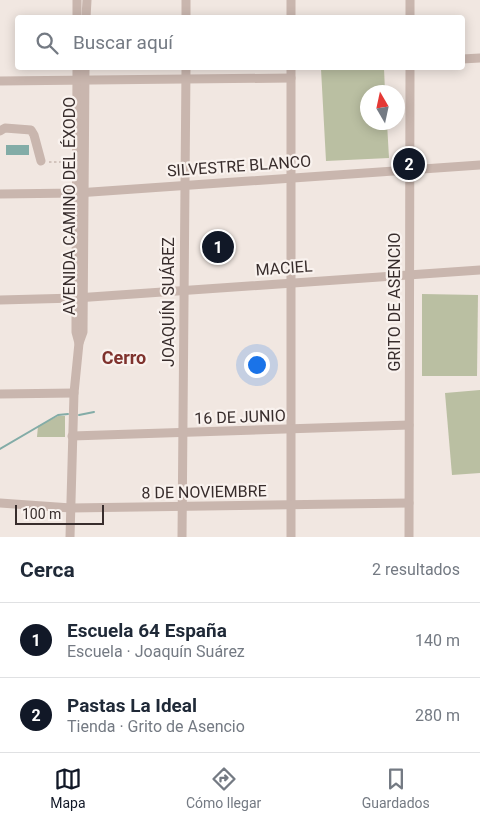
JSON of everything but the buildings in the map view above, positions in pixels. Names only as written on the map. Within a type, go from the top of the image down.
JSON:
[{"type":"street","points":[[77,0],[77,15]]},
{"type":"street","points":[[86,0],[86,15]]},
{"type":"street","points":[[186,0],[186,15]]},
{"type":"street","points":[[291,0],[291,15]]},
{"type":"street","points":[[410,0],[410,15]]},
{"type":"street","points":[[465,59],[480,58]]},
{"type":"street","name":"AVENIDA CAMINO DEL ÉXODO","points":[[70,537],[74,393],[80,343],[76,332],[80,298],[81,193],[81,80],[78,70]]},
{"type":"street","name":"AVENIDA CAMINO DEL ÉXODO","points":[[81,193],[78,162],[81,80],[84,70]]},
{"type":"street","name":"JOAQUÍN SUÁREZ","points":[[182,537],[182,290],[186,70]]},
{"type":"street","points":[[291,70],[291,537]]},
{"type":"street","name":"GRITO DE ASENCIO","points":[[409,537],[410,70]]},
{"type":"street","points":[[0,81],[290,78]]},
{"type":"street","points":[[0,131],[6,128],[31,130],[34,135],[40,162]]},
{"type":"street","name":"SILVESTRE BLANCO","points":[[0,194],[81,193],[480,165]]},
{"type":"street","name":"MACIEL","points":[[0,300],[80,298],[410,273],[480,270]]},
{"type":"street","points":[[0,394],[74,393]]},
{"type":"street","name":"16 DE JUNIO","points":[[72,436],[182,434],[409,424]]},
{"type":"street","name":"8 DE NOVIEMBRE","points":[[0,503],[72,508],[408,503]]},
{"type":"path","points":[[40,162],[78,162]]},
{"type":"green space","points":[[321,70],[384,70],[385,85],[360,85],[360,130],[387,130],[389,158],[326,161]]},
{"type":"green space","points":[[422,294],[478,295],[477,376],[422,376]]},
{"type":"green space","points":[[480,390],[480,473],[452,475],[445,393]]},
{"type":"green space","points":[[58,416],[65,416],[65,437],[37,437],[38,426]]},
{"type":"water","points":[[6,145],[29,145],[29,155],[6,155]]},
{"type":"waterway","points":[[79,415],[94,412]]},
{"type":"waterway","points":[[0,449],[58,415],[68,414]]},
{"type":"place","name":"Pastas La Ideal","points":[[409,164]]},
{"type":"place","name":"Escuela 64 España","points":[[218,247]]},
{"type":"district","name":"Cerro","points":[[124,357]]}]
